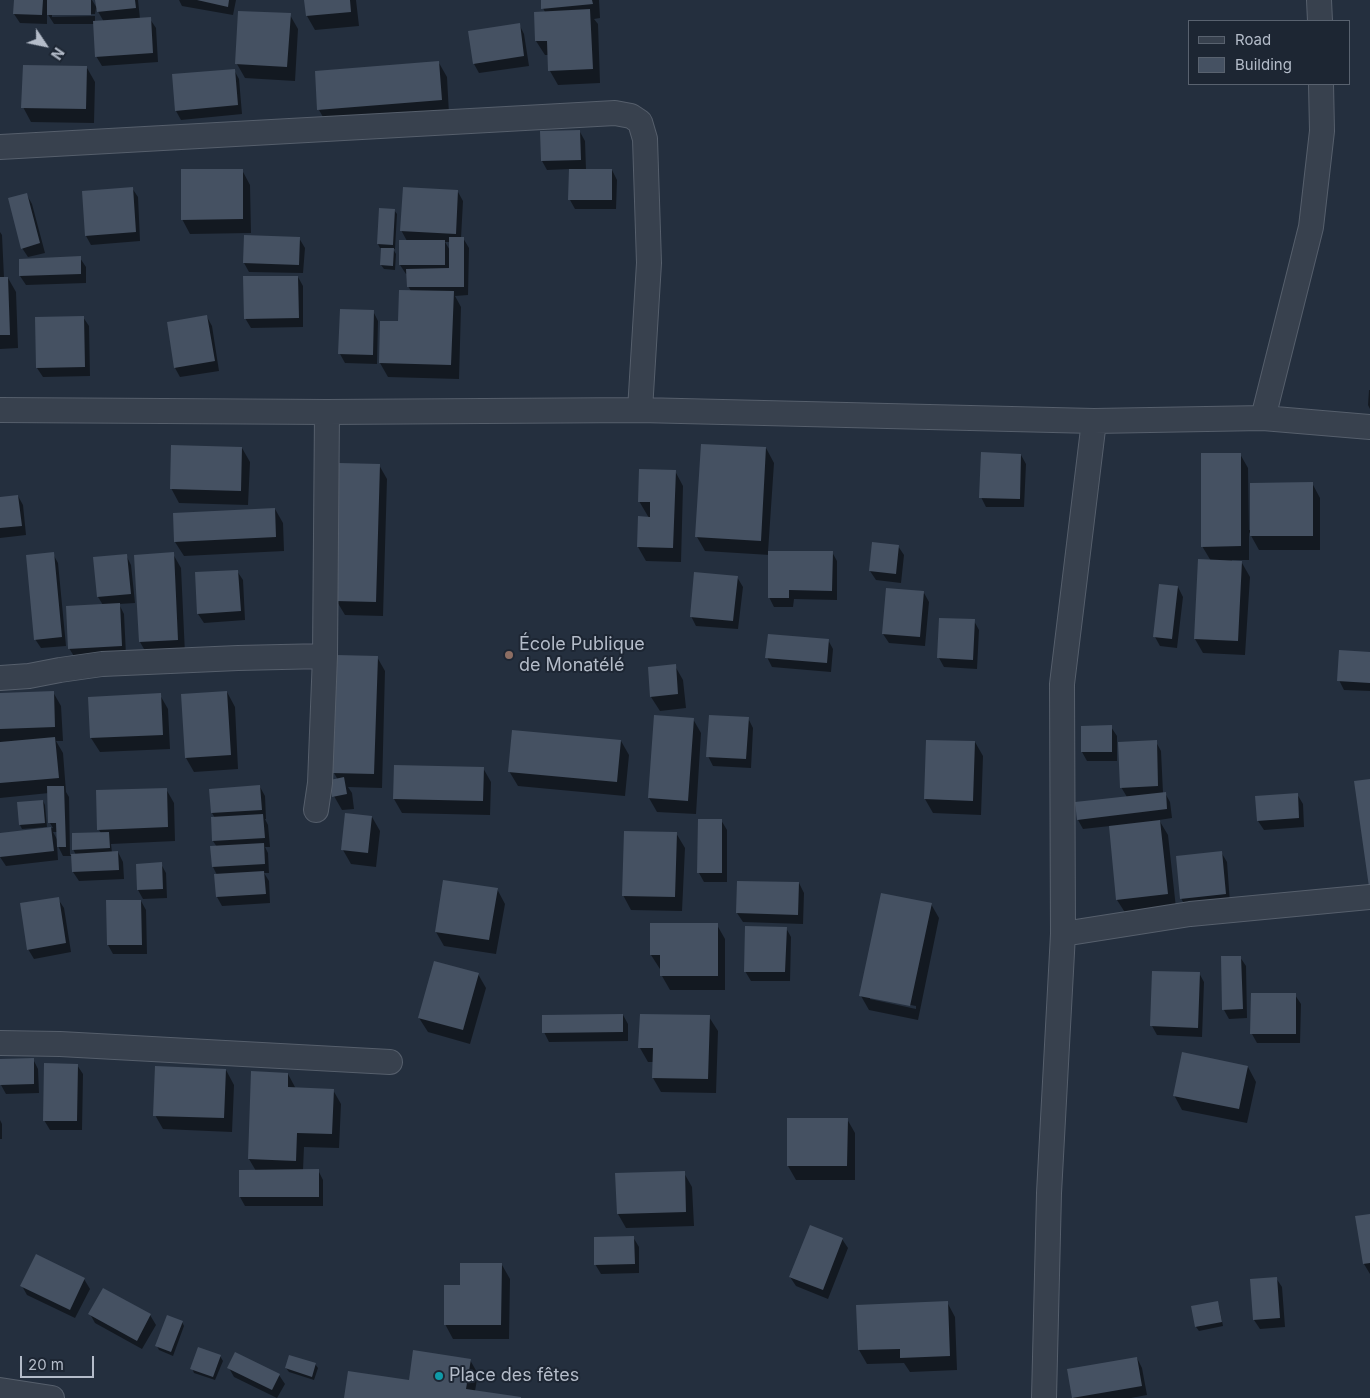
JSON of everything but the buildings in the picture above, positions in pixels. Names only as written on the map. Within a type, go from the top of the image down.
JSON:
[{"type":"street","points":[[1319,0],[1320,20]]},
{"type":"street","points":[[1264,418],[1311,227],[1322,131],[1321,85]]},
{"type":"street","points":[[0,147],[614,113],[631,116],[640,122],[645,139],[649,254],[640,410]]},
{"type":"street","points":[[0,410],[327,412],[640,410],[1094,421],[1264,418],[1370,427]]},
{"type":"street","points":[[316,810],[320,783],[325,656],[327,412]]},
{"type":"street","points":[[1044,1398],[1049,1193],[1063,934],[1062,684],[1094,421]]},
{"type":"street","points":[[0,678],[30,676],[102,664],[325,656]]},
{"type":"street","points":[[1063,934],[1190,914],[1370,897]]},
{"type":"street","points":[[0,1043],[60,1044],[390,1062]]},
{"type":"street","points":[[0,1390],[52,1398]]},
{"type":"place","name":"École Publique de Monatélé","points":[[509,655]]},
{"type":"place","name":"Place des fêtes","points":[[439,1376]]}]
